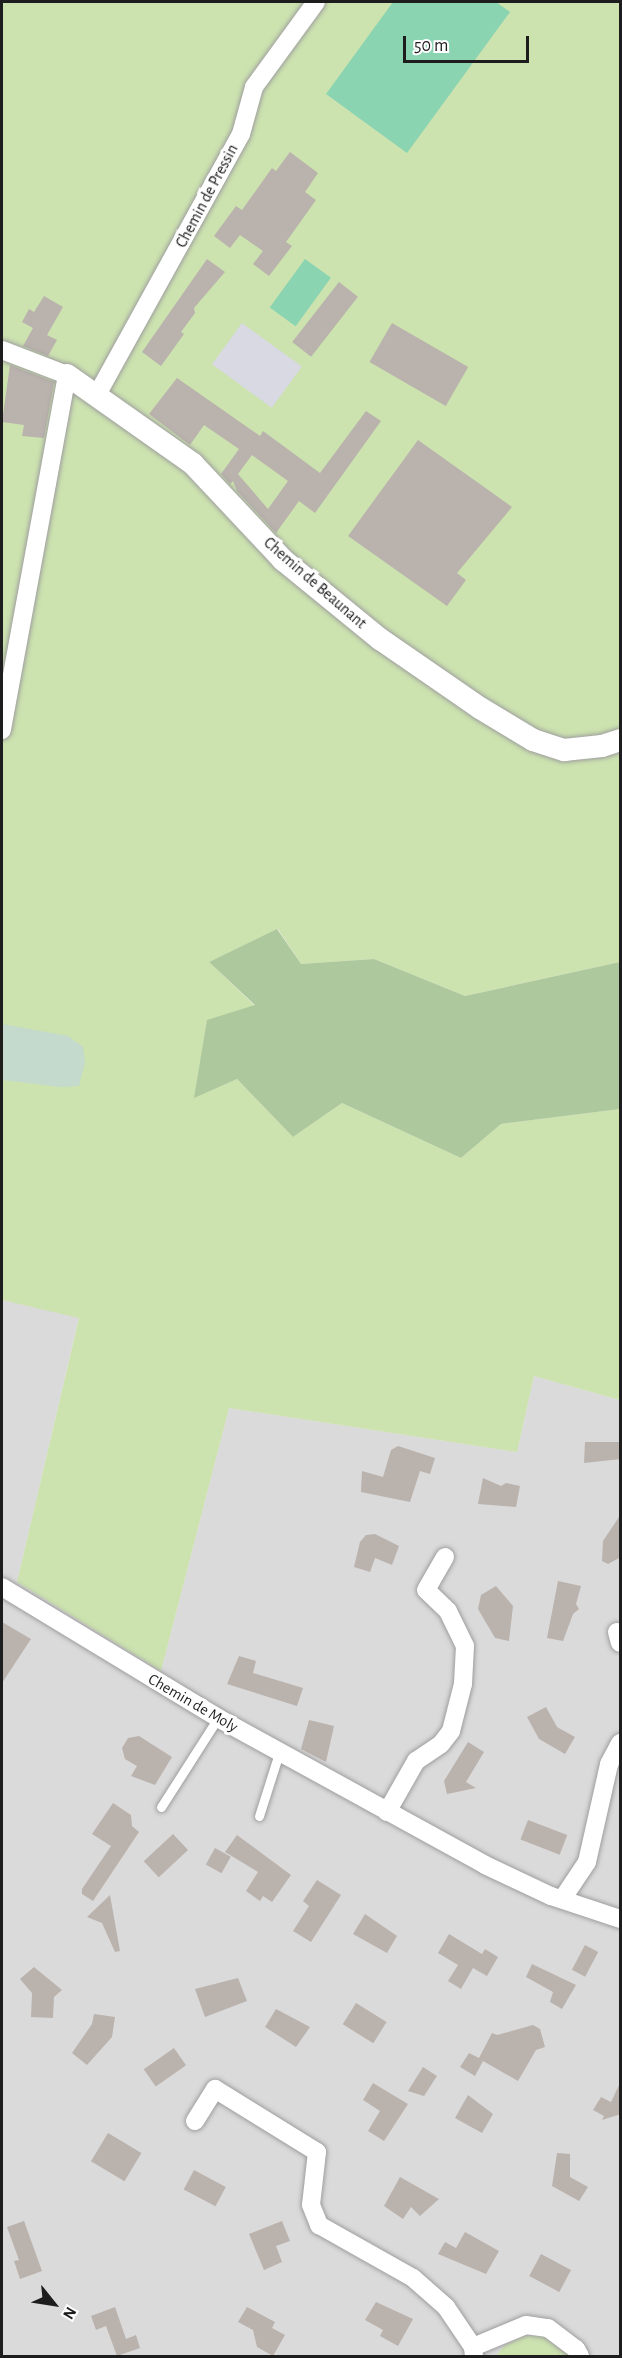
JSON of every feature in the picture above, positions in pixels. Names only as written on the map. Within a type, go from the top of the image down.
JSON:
[{"type":"street","name":"Chemin de Pressin","points":[[98,393],[241,134],[254,87],[316,2]]},
{"type":"street","name":"Chemin de Beaunant","points":[[2,350],[67,375],[98,393],[193,464],[283,560],[380,639],[480,708],[532,740],[564,750],[602,746],[621,740]]},
{"type":"street","points":[[2,730],[67,375]]},
{"type":"street","points":[[387,1812],[416,1761],[441,1744],[451,1731],[463,1684],[465,1646],[448,1611],[426,1590],[445,1557]]},
{"type":"street","name":"Chemin de Moly","points":[[2,1587],[279,1753],[314,1768],[387,1812],[516,1881],[621,1918]]},
{"type":"street","points":[[563,1899],[587,1862],[609,1764],[621,1743]]},
{"type":"street","points":[[195,2121],[216,2089],[318,2152],[311,2205],[319,2224],[413,2278],[446,2307],[473,2352],[526,2325],[548,2328],[576,2349],[580,2356]]},
{"type":"lane","points":[[161,1807],[218,1718]]},
{"type":"lane","points":[[259,1816],[279,1753]]},
{"type":"shaded area","points":[[242,323],[302,366],[272,408],[212,364]]},
{"type":"shaded area","points":[[2,1300],[79,1317],[17,1582],[161,1671],[229,1408],[517,1452],[534,1376],[620,1400],[620,2356],[2,2356]]},
{"type":"green space","points":[[2,2],[620,2],[620,962],[465,996],[374,959],[301,964],[278,929],[209,962],[255,1006],[195,1097],[237,1079],[293,1137],[342,1103],[461,1158],[501,1124],[620,1109],[620,1400],[534,1376],[517,1452],[229,1408],[161,1671],[17,1582],[79,1318],[2,1300]]},
{"type":"green space","points":[[393,2],[496,2],[510,12],[407,153],[326,94]]},
{"type":"green space","points":[[305,259],[331,278],[296,326],[270,308]]},
{"type":"green space","points":[[277,929],[301,964],[374,959],[465,996],[620,962],[620,1109],[501,1124],[461,1158],[342,1103],[293,1137],[237,1079],[194,1098],[207,1020],[255,1005],[209,962]]},
{"type":"green space","points":[[2,1024],[68,1036],[83,1047],[85,1062],[79,1086],[61,1087],[2,1080]]},
{"type":"green space","points":[[524,2336],[544,2336],[565,2349],[570,2356],[496,2356],[505,2345]]},
{"type":"building","points":[[290,152],[318,173],[305,192],[316,200],[286,242],[292,246],[269,276],[253,264],[263,251],[240,235],[230,248],[214,236],[236,206],[242,210],[272,168],[276,171]]},
{"type":"building","points":[[207,259],[225,272],[194,308],[195,313],[181,332],[184,334],[161,366],[142,352]]},
{"type":"building","points":[[339,282],[358,297],[311,357],[292,342]]},
{"type":"building","points":[[44,296],[63,307],[47,335],[57,340],[48,356],[23,346],[33,328],[22,322],[29,309],[34,312]]},
{"type":"building","points":[[392,323],[468,367],[446,406],[370,362]]},
{"type":"building","points":[[10,365],[54,382],[44,438],[22,436],[24,425],[2,422]]},
{"type":"building","points":[[177,378],[260,436],[263,431],[320,473],[366,411],[381,421],[315,513],[299,501],[276,533],[237,491],[233,481],[230,484],[221,474],[239,449],[204,425],[190,445],[149,414]],"holes":[[[252,455],[288,481],[268,509],[238,474]]]},
{"type":"building","points":[[418,440],[512,507],[457,573],[466,580],[447,606],[348,536]]},
{"type":"building","points":[[585,1442],[621,1442],[621,1459],[584,1463]]},
{"type":"building","points":[[398,1446],[435,1458],[430,1474],[420,1471],[410,1502],[361,1492],[362,1471],[383,1477],[391,1450]]},
{"type":"building","points":[[483,1478],[501,1486],[506,1483],[520,1486],[516,1507],[478,1504]]},
{"type":"building","points":[[621,1514],[621,1557],[608,1564],[602,1561],[603,1541]]},
{"type":"building","points":[[375,1534],[399,1546],[392,1565],[375,1558],[370,1572],[354,1567],[360,1542],[366,1535]]},
{"type":"building","points":[[558,1581],[581,1586],[576,1604],[579,1609],[573,1614],[563,1641],[547,1638]]},
{"type":"building","points":[[496,1586],[513,1606],[509,1641],[495,1638],[478,1609],[481,1595]]},
{"type":"building","points":[[2,1622],[31,1639],[2,1683]]},
{"type":"building","points":[[239,1656],[256,1661],[253,1673],[303,1688],[297,1706],[227,1684]]},
{"type":"building","points":[[546,1707],[557,1727],[575,1737],[565,1754],[539,1739],[527,1717]]},
{"type":"building","points":[[309,1720],[334,1726],[326,1762],[301,1749]]},
{"type":"building","points":[[139,1736],[172,1757],[155,1785],[131,1776],[137,1766],[125,1759],[122,1748],[128,1738]]},
{"type":"building","points":[[468,1742],[484,1752],[466,1782],[476,1788],[447,1794],[444,1781]]},
{"type":"building","points":[[113,1803],[131,1815],[132,1826],[139,1832],[93,1901],[82,1894],[82,1889],[111,1846],[92,1834]]},
{"type":"building","points":[[528,1820],[567,1835],[560,1855],[520,1840]]},
{"type":"building","points":[[173,1834],[188,1850],[159,1877],[144,1861]]},
{"type":"building","points":[[237,1835],[291,1875],[272,1902],[263,1896],[260,1901],[246,1891],[258,1872],[225,1852]]},
{"type":"building","points":[[215,1848],[231,1857],[222,1873],[206,1865]]},
{"type":"building","points":[[317,1880],[341,1895],[311,1942],[293,1931],[309,1906],[303,1901]]},
{"type":"building","points":[[110,1895],[120,1951],[115,1952],[102,1923],[87,1917]]},
{"type":"building","points":[[365,1914],[397,1936],[387,1953],[353,1934]]},
{"type":"building","points":[[449,1934],[482,1954],[485,1949],[498,1957],[487,1976],[473,1968],[461,1989],[448,1981],[458,1965],[438,1953]]},
{"type":"building","points":[[585,1945],[598,1952],[585,1977],[572,1970]]},
{"type":"building","points":[[532,1964],[576,1985],[562,2009],[550,2002],[553,1992],[526,1977]]},
{"type":"building","points":[[34,1967],[62,1990],[54,1997],[53,2018],[31,2017],[32,1993],[20,1979]]},
{"type":"building","points":[[238,1978],[247,2001],[205,2017],[195,1989]]},
{"type":"building","points":[[356,2003],[387,2022],[373,2043],[343,2024]]},
{"type":"building","points":[[276,2009],[310,2027],[296,2047],[265,2027]]},
{"type":"building","points":[[94,2014],[115,2017],[112,2037],[87,2065],[72,2053],[92,2024]]},
{"type":"building","points":[[533,2025],[540,2029],[545,2047],[536,2050],[518,2081],[483,2061],[475,2076],[460,2067],[469,2053],[479,2058],[492,2033],[497,2035]]},
{"type":"building","points":[[174,2048],[186,2065],[156,2086],[144,2069]]},
{"type":"building","points":[[423,2067],[437,2076],[424,2096],[408,2091]]},
{"type":"building","points":[[621,2081],[621,2114],[602,2120],[604,2116],[593,2110],[601,2097],[611,2102]]},
{"type":"building","points":[[373,2083],[408,2104],[384,2141],[368,2131],[380,2111],[363,2100]]},
{"type":"building","points":[[468,2095],[493,2114],[482,2133],[455,2118]]},
{"type":"building","points":[[108,2133],[141,2153],[124,2181],[91,2161]]},
{"type":"building","points":[[557,2153],[570,2154],[570,2177],[588,2187],[579,2201],[552,2186]]},
{"type":"building","points":[[194,2170],[226,2187],[215,2206],[184,2189]]},
{"type":"building","points":[[400,2177],[439,2199],[420,2216],[411,2207],[403,2219],[384,2206]]},
{"type":"building","points":[[24,2221],[42,2271],[20,2279],[14,2261],[19,2260],[7,2227]]},
{"type":"building","points":[[282,2221],[290,2241],[276,2246],[282,2262],[264,2270],[249,2234]]},
{"type":"building","points":[[465,2232],[499,2251],[486,2274],[438,2254],[445,2242],[456,2248]]},
{"type":"building","points":[[541,2254],[571,2270],[559,2292],[529,2276]]},
{"type":"building","points":[[376,2302],[413,2319],[398,2346],[380,2336],[383,2330],[365,2320]]},
{"type":"building","points":[[115,2307],[126,2339],[136,2335],[140,2348],[117,2356],[106,2326],[96,2330],[91,2316]]},
{"type":"building","points":[[247,2307],[275,2322],[272,2328],[285,2335],[273,2356],[257,2347],[253,2330],[238,2322]]}]
